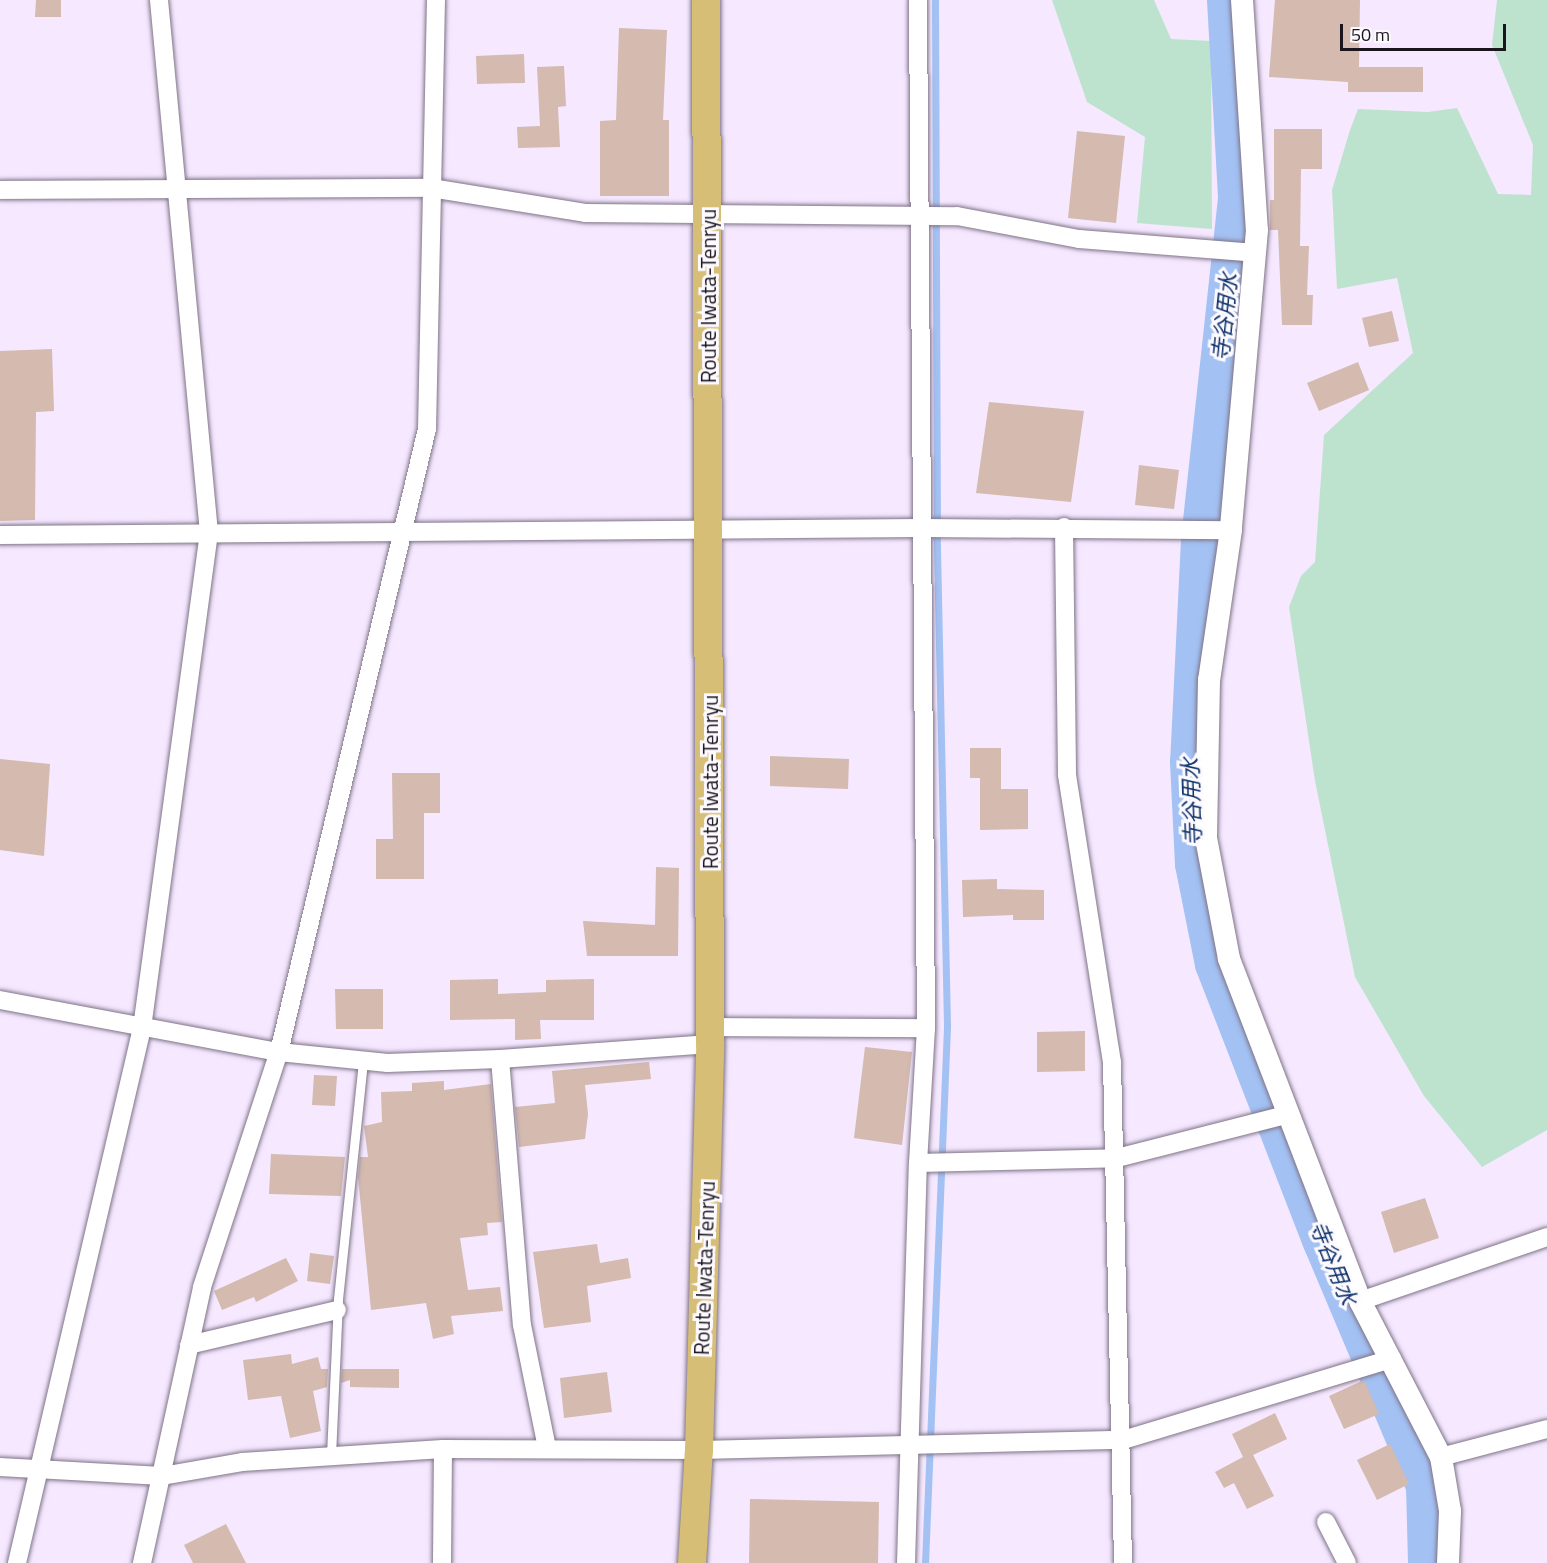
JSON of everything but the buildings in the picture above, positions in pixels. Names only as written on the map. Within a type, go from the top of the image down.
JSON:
[{"type":"main road","name":"Route Iwata-Tenryu","points":[[692,1563],[699,1450],[710,1035],[710,530],[705,0]]},
{"type":"street","points":[[17,1563],[37,1468],[142,1028],[209,533],[159,0]]},
{"type":"street","points":[[142,1563],[202,1287],[279,1052],[427,429],[436,0]]},
{"type":"street","points":[[906,1563],[918,1163],[927,1028],[918,0]]},
{"type":"street","points":[[1242,0],[1257,189],[1255,253],[1231,530],[1209,680],[1206,838],[1229,959],[1360,1301],[1441,1457],[1450,1511],[1448,1563]]},
{"type":"street","points":[[0,190],[431,188],[585,213],[707,217],[957,216],[1079,239],[1255,253]]},
{"type":"street","points":[[0,536],[1064,527],[1231,530]]},
{"type":"street","points":[[1064,527],[1066,775],[1112,1062],[1117,1158],[1123,1440],[1123,1563]]},
{"type":"street","points":[[0,1000],[279,1052],[363,1061],[500,1059],[710,1035],[927,1028]]},
{"type":"street","points":[[500,1059],[522,1325],[547,1448]]},
{"type":"street","points":[[918,1163],[1117,1158],[1289,1114]]},
{"type":"street","points":[[1360,1301],[1547,1237]]},
{"type":"street","points":[[189,1345],[337,1310]]},
{"type":"street","points":[[0,1467],[162,1476],[242,1462],[443,1449],[699,1450],[1123,1440],[1392,1359]]},
{"type":"street","points":[[1441,1457],[1547,1429]]},
{"type":"street","points":[[442,1563],[443,1449]]},
{"type":"street","points":[[1326,1522],[1347,1563]]},
{"type":"lane","points":[[331,1455],[337,1310],[363,1061]]},
{"type":"green space","points":[[1052,0],[1154,0],[1171,39],[1211,41],[1212,229],[1137,223],[1145,137],[1087,102]]},
{"type":"green space","points":[[1497,0],[1547,0],[1547,1130],[1482,1167],[1424,1096],[1355,977],[1315,781],[1289,607],[1301,576],[1315,562],[1324,435],[1413,353],[1397,278],[1337,289],[1332,190],[1350,130],[1358,109],[1428,112],[1457,108],[1498,194],[1531,195],[1533,145],[1492,45]]},
{"type":"waterway","points":[[925,1563],[947,1026],[937,538],[935,0]]},
{"type":"waterway","name":"寺谷用水","points":[[1227,0],[1238,199],[1201,540],[1190,762],[1195,864],[1215,964],[1323,1242],[1426,1486],[1428,1563]]}]
